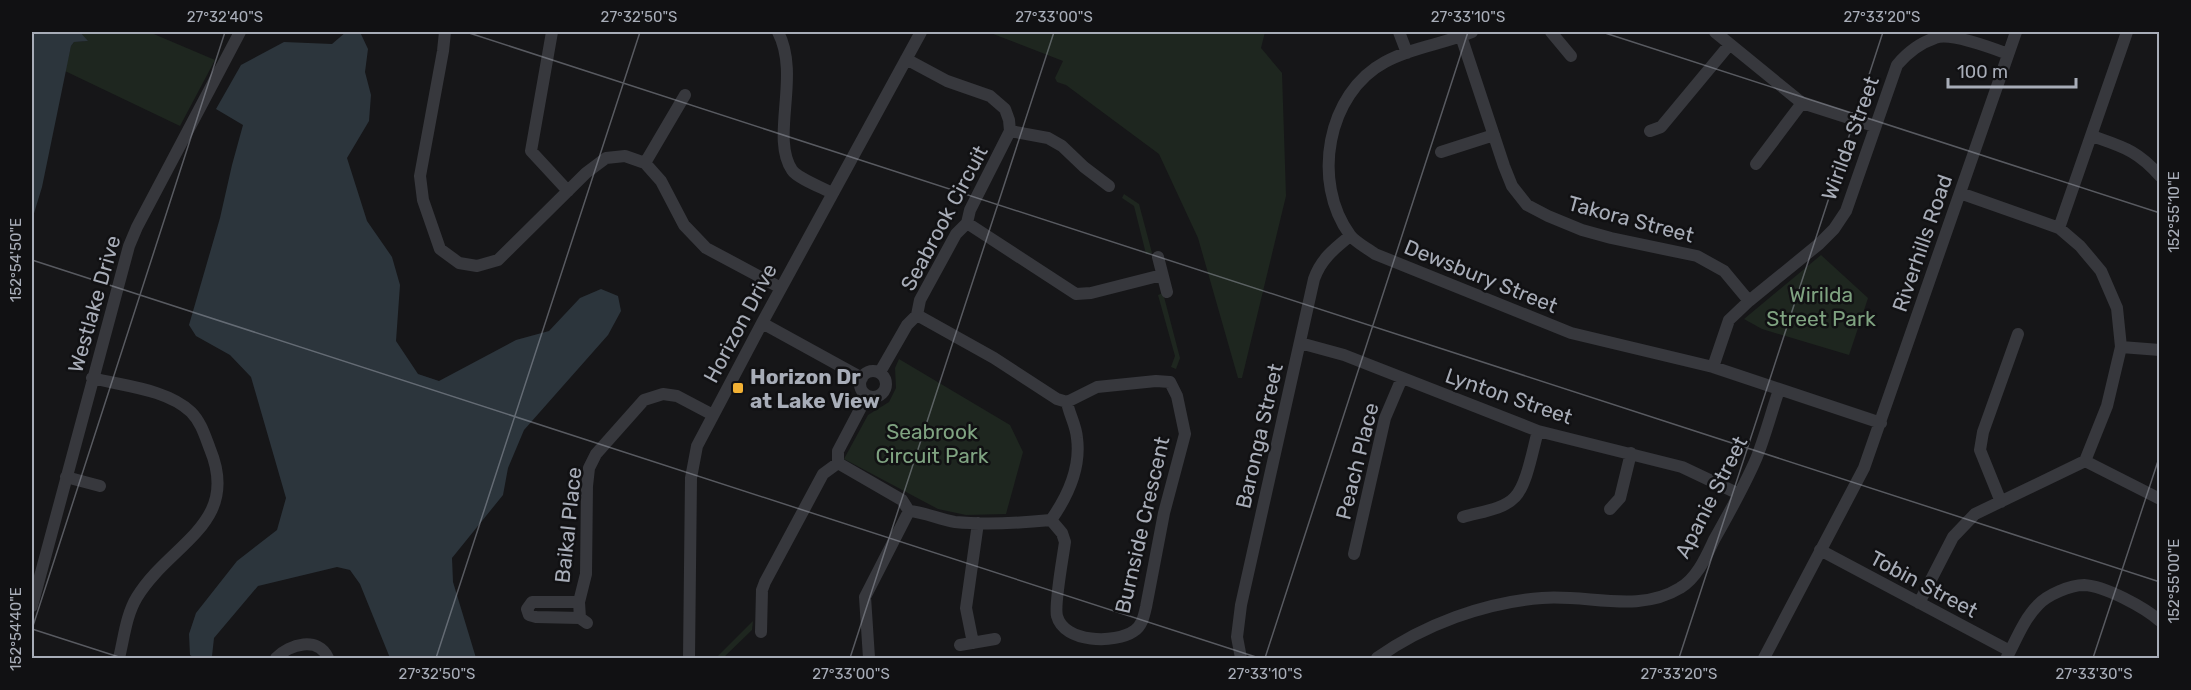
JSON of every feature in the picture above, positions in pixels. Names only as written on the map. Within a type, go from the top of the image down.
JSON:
[{"type":"street","name":"Westlake Drive","points":[[32,606],[121,272],[137,227],[240,32]]},
{"type":"street","points":[[445,32],[420,176],[423,200],[440,249],[459,263],[477,266],[498,260],[586,173],[606,158],[625,156],[645,163],[662,181],[684,225],[706,248],[781,288]]},
{"type":"street","points":[[552,32],[531,151],[568,191]]},
{"type":"street","name":"Horizon Drive","points":[[689,658],[691,478],[697,447],[832,193],[921,32]]},
{"type":"street","points":[[1399,32],[1407,53]]},
{"type":"street","points":[[1551,32],[1571,56]]},
{"type":"street","points":[[1715,32],[1802,103],[1874,126]]},
{"type":"street","name":"Riverhills Road","points":[[1764,658],[1864,468],[2016,32]]},
{"type":"street","points":[[2059,228],[2127,32]]},
{"type":"street","points":[[782,33],[788,63],[784,152],[793,172],[832,193]]},
{"type":"street","name":"Dewsbury Street","points":[[1466,34],[1385,62],[1365,77],[1346,101],[1334,127],[1329,155],[1330,187],[1337,211],[1350,236],[1375,254],[1571,333],[1713,367],[1881,423]]},
{"type":"street","name":"Takora Street","points":[[1466,34],[1494,135],[1512,186],[1527,205],[1582,230],[1697,256],[1724,271],[1749,301]]},
{"type":"street","name":"Wirilda Street","points":[[1713,367],[1729,320],[1819,244],[1846,211],[1897,65],[1909,52],[1936,34],[1968,41],[2008,54]]},
{"type":"street","points":[[1650,131],[1661,127],[1730,44]]},
{"type":"street","name":"Seabrook Circuit","points":[[880,372],[907,325],[917,315],[920,300],[956,234],[967,223],[970,210],[1010,131],[1005,109],[990,96],[947,81],[906,59]]},
{"type":"street","points":[[645,163],[685,95]]},
{"type":"street","points":[[1756,164],[1802,103]]},
{"type":"street","points":[[1010,131],[1048,138],[1062,146],[1109,186]]},
{"type":"street","points":[[1441,152],[1494,135]]},
{"type":"street","points":[[2091,136],[2131,150],[2160,176]]},
{"type":"street","points":[[1919,603],[1953,537],[1975,514],[2085,461],[2107,406],[2121,348],[2117,308],[2101,271],[2080,246],[2059,228],[1959,193]]},
{"type":"street","points":[[967,223],[1076,294],[1091,293],[1162,275]]},
{"type":"street","name":"Baronga Street","points":[[1241,658],[1237,637],[1241,605],[1318,268],[1328,254],[1350,236]]},
{"type":"street","points":[[1158,257],[1167,292]]},
{"type":"street","name":"Seabrook Circuit","points":[[917,315],[994,358],[1057,399],[1067,402]]},
{"type":"street","points":[[762,323],[861,378]]},
{"type":"street","points":[[2001,501],[1980,450],[1983,432],[2018,334]]},
{"type":"street","name":"Lynton Street","points":[[1300,343],[1344,355],[1538,431],[1682,466],[1739,494]]},
{"type":"street","points":[[2121,348],[2160,350]]},
{"type":"street","points":[[870,371],[880,372],[886,380],[885,390],[877,396],[867,396],[861,390],[861,378],[870,371]]},
{"type":"street","points":[[92,378],[152,393],[173,400],[184,407],[196,418],[202,428],[219,474],[217,496],[208,518],[147,583],[136,598],[128,618],[119,658]]},
{"type":"street","name":"Peach Place","points":[[1354,554],[1385,418],[1402,378]]},
{"type":"street","name":"Burnside Crescent","points":[[1051,520],[1062,533],[1065,542],[1056,614],[1061,625],[1073,635],[1086,639],[1124,636],[1136,630],[1144,614],[1164,513],[1185,434],[1177,396],[1170,382],[1156,381],[1097,387],[1067,402]]},
{"type":"street","name":"Apanie Street","points":[[1377,658],[1431,627],[1485,607],[1543,598],[1631,602],[1657,600],[1682,587],[1700,568],[1739,494],[1756,458],[1779,390]]},
{"type":"street","name":"Baikal Place","points":[[579,602],[532,603],[527,609],[529,615],[536,617],[584,620],[579,602],[586,574],[587,486],[589,468],[596,454],[644,400],[663,394],[677,396],[713,415]]},
{"type":"street","points":[[838,463],[838,450],[867,396]]},
{"type":"street","points":[[909,511],[922,512],[952,522],[1051,520],[1071,486],[1078,460],[1077,436],[1067,402]]},
{"type":"street","points":[[1463,517],[1499,507],[1515,497],[1523,483],[1538,431]]},
{"type":"street","points":[[1610,508],[1620,498],[1631,453]]},
{"type":"street","points":[[2085,461],[2160,499]]},
{"type":"street","points":[[838,463],[902,500],[909,511]]},
{"type":"street","points":[[760,632],[762,590],[765,582],[823,474],[838,463]]},
{"type":"street","points":[[66,477],[100,486]]},
{"type":"street","points":[[870,658],[865,597],[909,511]]},
{"type":"street","points":[[978,523],[966,608],[966,644],[995,639]]},
{"type":"street","name":"Tobin Street","points":[[1820,550],[1919,603],[2008,655]]},
{"type":"street","points":[[2008,655],[2029,615],[2040,602],[2070,587],[2085,585],[2106,591],[2144,609],[2160,621]]},
{"type":"street","points":[[276,658],[283,651],[309,644],[319,645],[328,658]]},
{"type":"green space","points":[[80,32],[149,32],[215,60],[180,126],[65,71],[71,46],[74,42],[87,41]]},
{"type":"green space","points":[[988,32],[1265,32],[1261,48],[1282,73],[1286,196],[1242,378],[1238,378],[1198,238],[1159,154],[1066,85],[1057,82],[1055,78],[1063,61]]},
{"type":"green space","points":[[1124,194],[1139,204],[1152,253],[1146,254],[1134,206],[1122,198]]},
{"type":"green space","name":"Wirilda Street Park","points":[[1821,255],[1868,298],[1849,355],[1762,329],[1744,319]]},
{"type":"green space","points":[[1163,293],[1180,358],[1176,369],[1171,367],[1175,356],[1158,295]]},
{"type":"green space","name":"Seabrook Circuit Park","points":[[899,359],[1010,425],[1023,452],[1006,514],[966,515],[938,509],[844,459],[868,415],[889,402],[896,388],[895,368]]},
{"type":"green space","points":[[753,621],[752,630],[723,658],[716,658]]},
{"type":"shaded area","points":[[32,32],[80,32],[88,41],[74,42],[71,46],[42,187],[32,220]]},
{"type":"shaded area","points":[[346,32],[360,32],[368,49],[365,72],[371,95],[369,121],[347,158],[367,221],[392,257],[400,285],[396,341],[418,374],[439,381],[516,340],[549,331],[580,298],[601,289],[618,296],[621,311],[608,335],[524,430],[508,468],[503,495],[452,558],[453,582],[476,658],[390,658],[360,584],[350,570],[337,567],[258,586],[214,638],[212,656],[198,659],[190,655],[189,634],[196,613],[237,561],[277,530],[286,498],[251,377],[230,355],[196,336],[189,325],[220,218],[243,125],[216,109],[241,65],[284,42],[332,44]]},
{"type":"place","name":"Horizon Dr at Lake View","points":[[738,388]]}]
